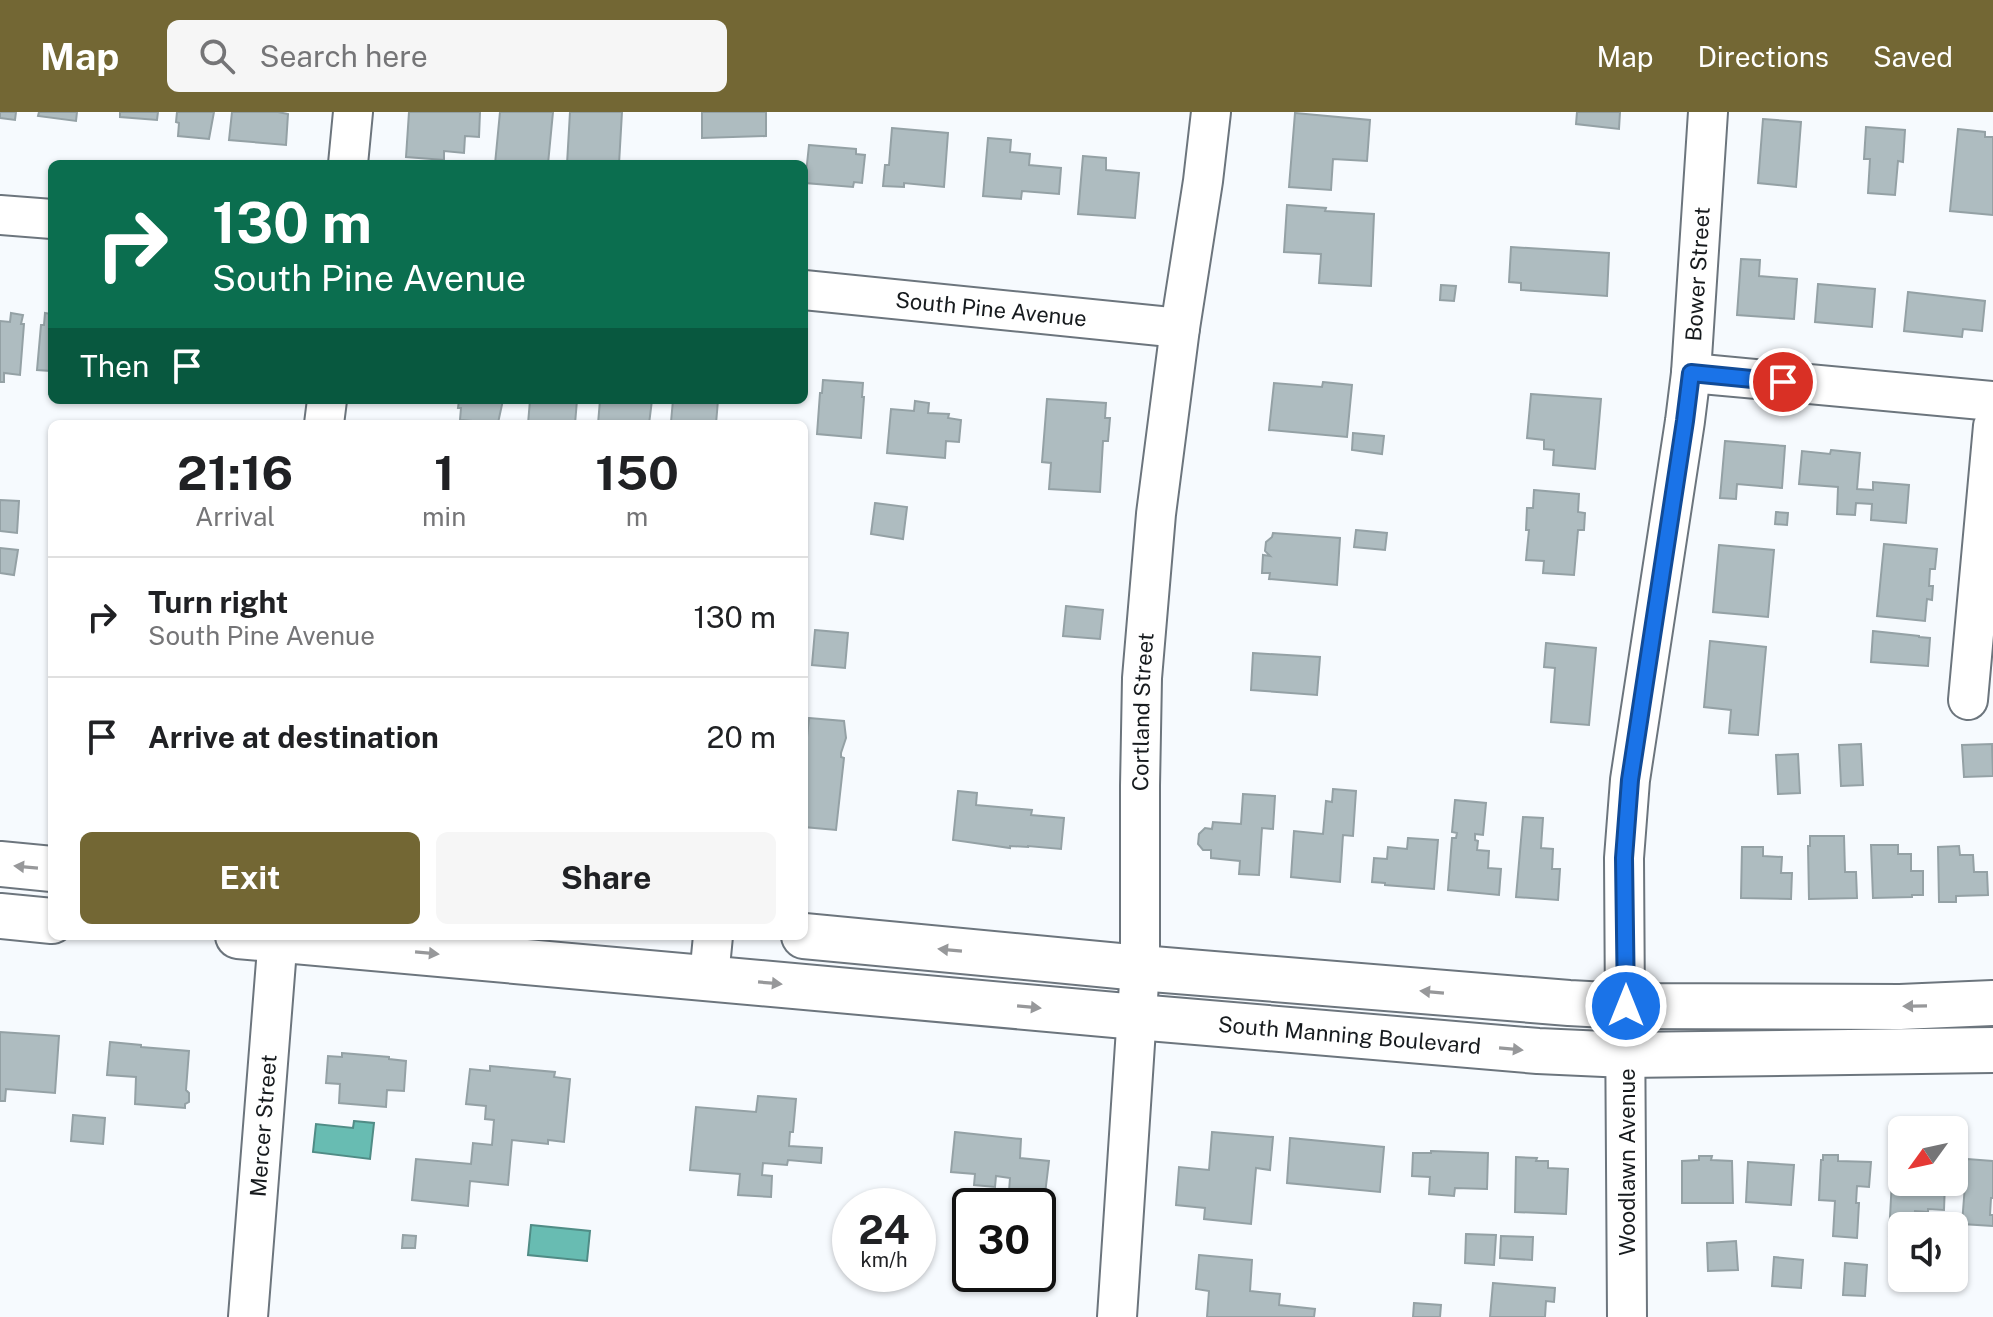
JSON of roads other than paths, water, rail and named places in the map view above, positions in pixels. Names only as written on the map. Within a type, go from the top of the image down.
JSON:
[{"type":"street","points":[[348,160],[353,112]]},
{"type":"street","name":"Cortland Street","points":[[1117,1317],[1140,968],[1142,678],[1152,550],[1211,112]]},
{"type":"street","name":"Bower Street","points":[[1626,1006],[1624,858],[1630,780],[1691,373],[1708,112]]},
{"type":"street","points":[[0,215],[48,219]]},
{"type":"street","name":"South Pine Avenue","points":[[808,290],[1180,328]]},
{"type":"street","points":[[1691,373],[1993,401]]},
{"type":"street","points":[[1968,700],[1993,426]]},
{"type":"street","points":[[0,864],[48,869]]},
{"type":"street","points":[[0,916],[48,921]]},
{"type":"street","points":[[808,936],[1140,968],[1569,1003],[1626,1006],[1927,1006],[1993,1003]]},
{"type":"street","name":"Mercer Street","points":[[248,1317],[264,940]]},
{"type":"street","name":"South Manning Boulevard","points":[[331,940],[711,957],[1137,1017],[1538,1051],[1626,1055],[1993,1050]]},
{"type":"street","name":"Woodlawn Avenue","points":[[1626,1006],[1627,1317]]}]
